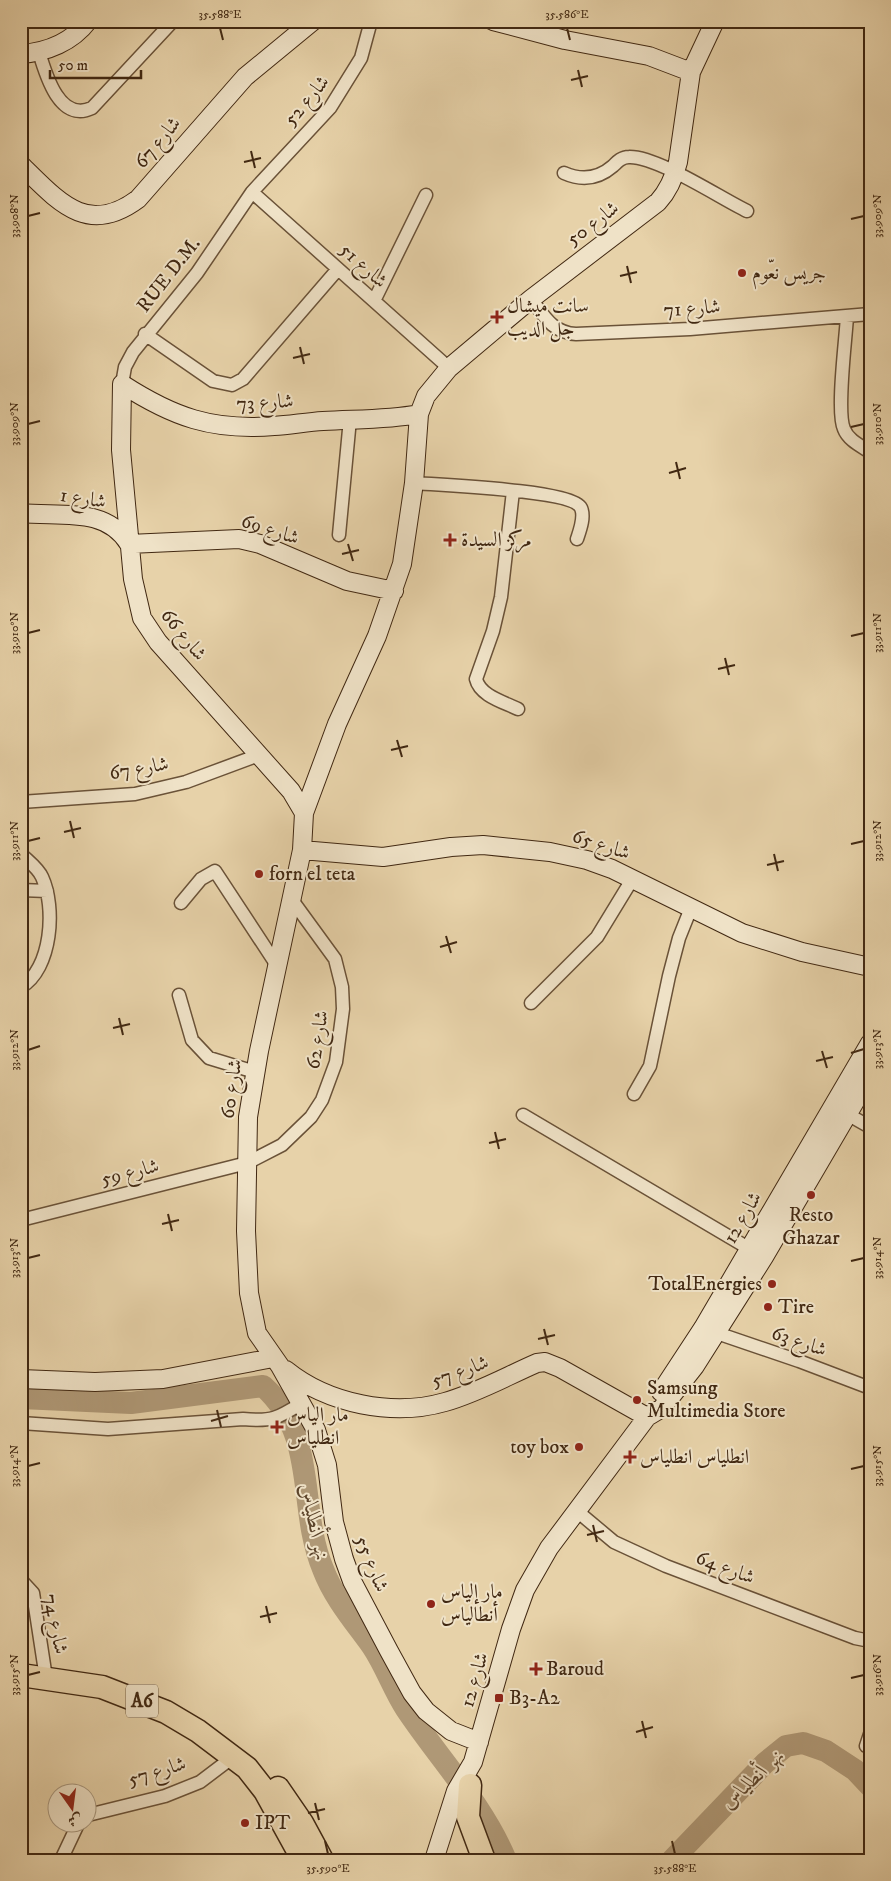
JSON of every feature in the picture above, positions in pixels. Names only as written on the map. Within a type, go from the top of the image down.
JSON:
[{"type":"highway","name":"A6","points":[[21,1675],[102,1686],[166,1712],[190,1726],[240,1762],[266,1791],[303,1860]]},
{"type":"highway","name":"A6","points":[[240,1762],[264,1772],[279,1788],[302,1823],[322,1860]]},
{"type":"highway","points":[[240,1762],[256,1802],[289,1860]]},
{"type":"highway","points":[[466,1786],[476,1842],[484,1860]]},
{"type":"street","points":[[88,21],[70,38],[30,53],[69,110],[84,112],[92,108],[173,21]]},
{"type":"street","name":"شارع 67","points":[[21,165],[51,194],[75,212],[99,216],[113,214],[126,208],[138,199],[245,77],[313,21]]},
{"type":"street","name":"شارع 52","points":[[252,192],[339,95],[361,58],[372,21]]},
{"type":"street","points":[[493,21],[565,40],[650,56],[691,72]]},
{"type":"street","name":"شارع 50","points":[[394,591],[404,550],[414,483],[419,414],[433,386],[449,368],[531,299],[658,202],[666,193],[676,172],[691,72],[715,25]]},
{"type":"street","points":[[564,173],[582,179],[592,178],[612,167],[619,160],[628,157],[665,167],[747,211]]},
{"type":"street","name":"شارع 51","points":[[252,192],[449,368]]},
{"type":"street","name":"RUE D.M.","points":[[122,384],[125,367],[145,334],[197,273],[252,192]]},
{"type":"street","points":[[374,301],[426,194]]},
{"type":"street","points":[[145,334],[213,380],[232,385],[243,379],[338,269]]},
{"type":"street","name":"شارع 71","points":[[531,299],[554,327],[564,333],[576,334],[699,328],[870,314]]},
{"type":"street","points":[[847,316],[841,405],[843,428],[850,438],[870,452]]},
{"type":"street","name":"شارع 73","points":[[122,384],[156,406],[193,420],[233,427],[274,426],[350,419],[389,419],[419,414]]},
{"type":"street","name":"شارع 66","points":[[122,384],[121,450],[129,544],[136,596],[145,626],[291,791],[304,813]]},
{"type":"street","points":[[340,535],[350,419]]},
{"type":"street","points":[[389,419],[416,436]]},
{"type":"street","points":[[414,483],[543,494],[575,502],[580,508],[582,515],[577,538]]},
{"type":"street","points":[[513,491],[501,597],[476,679],[478,685],[485,693],[518,709]]},
{"type":"street","name":"شارع 1","points":[[21,513],[103,520],[122,534],[129,544]]},
{"type":"street","name":"شارع 69","points":[[129,544],[239,539],[260,544],[347,581],[394,591]]},
{"type":"street","name":"شارع 60","points":[[273,1357],[257,1333],[249,1293],[248,1117],[255,1072],[302,850],[304,813],[337,724],[377,636],[394,591]]},
{"type":"street","name":"شارع 67","points":[[23,799],[74,799],[135,794],[186,782],[259,755]]},
{"type":"street","name":"شارع 65","points":[[302,850],[384,857],[451,847],[503,846],[550,852],[587,860],[633,878],[742,933],[811,954],[870,967]]},
{"type":"street","points":[[21,854],[40,872],[47,891],[48,907],[45,954],[33,979],[21,987]]},
{"type":"street","points":[[181,903],[201,879],[215,871],[278,966]]},
{"type":"street","points":[[531,1003],[597,937],[633,878]]},
{"type":"street","points":[[21,890],[47,891]]},
{"type":"street","name":"شارع 62","points":[[247,1163],[282,1145],[298,1132],[322,1100],[336,1062],[343,1009],[342,987],[337,964],[331,952],[292,900]]},
{"type":"street","points":[[634,1094],[650,1066],[669,976],[679,938],[691,908]]},
{"type":"street","points":[[179,996],[192,1040],[209,1058],[255,1072]]},
{"type":"street","name":"شارع 12","points":[[757,1253],[870,1043]]},
{"type":"street","name":"شارع 12","points":[[466,1786],[511,1629],[525,1590],[549,1548],[649,1415],[662,1408],[669,1400],[757,1253],[870,1076]]},
{"type":"street","points":[[847,1114],[870,1127]]},
{"type":"street","points":[[522,1115],[757,1253]]},
{"type":"street","name":"شارع 59","points":[[21,1220],[247,1163]]},
{"type":"street","name":"شارع 63","points":[[710,1331],[806,1363],[870,1388]]},
{"type":"street","points":[[21,1370],[133,1374],[273,1357]]},
{"type":"street","points":[[21,1379],[95,1382],[163,1380],[273,1357]]},
{"type":"street","name":"شارع 57","points":[[273,1357],[312,1388],[330,1395],[379,1407],[429,1406],[454,1400],[536,1363],[545,1362],[649,1415]]},
{"type":"street","name":"شارع 55","points":[[273,1357],[301,1409],[327,1465],[334,1522],[344,1559],[367,1610],[408,1685],[426,1711],[451,1731],[479,1742]]},
{"type":"street","points":[[21,1423],[108,1429],[243,1420],[264,1421],[301,1409],[330,1395]]},
{"type":"street","name":"شارع 64","points":[[577,1511],[614,1542],[666,1566],[855,1638],[870,1641]]},
{"type":"street","name":"شارع 74","points":[[21,1580],[33,1594],[46,1678]]},
{"type":"street","name":"شارع 57","points":[[98,1813],[166,1796],[240,1762]]},
{"type":"street","points":[[434,1860],[466,1786]]},
{"type":"street","points":[[444,1860],[466,1786]]},
{"type":"street","points":[[61,1860],[73,1834]]},
{"type":"waterway","name":"نهر أنطلياس","points":[[21,1398],[131,1403],[263,1386],[281,1406],[292,1427],[300,1450],[315,1545],[333,1590],[377,1653],[406,1709],[473,1801],[496,1839],[506,1860]]},
{"type":"waterway","name":"نهر أنطلياس","points":[[672,1860],[765,1763],[786,1746],[803,1743],[826,1751],[855,1770],[870,1786]]},
{"type":"place","name":"جريس نعّوم","points":[[742,273]]},
{"type":"place","name":"سانت ميشال جل الديب","points":[[497,317]]},
{"type":"place","name":"مركز السيدة","points":[[450,540]]},
{"type":"place","name":"forn el teta","points":[[259,874]]},
{"type":"place","name":"Resto Ghazar","points":[[811,1195]]},
{"type":"place","name":"TotalEnergies","points":[[772,1284]]},
{"type":"place","name":"Tire","points":[[768,1307]]},
{"type":"place","name":"Samsung Multimedia Store","points":[[637,1400]]},
{"type":"place","name":"مار الياس انطلياس","points":[[277,1427]]},
{"type":"place","name":"toy box","points":[[579,1447]]},
{"type":"place","name":"انطلياس انطلياس","points":[[630,1457]]},
{"type":"place","name":"مار إلياس أنطالياس","points":[[431,1604]]},
{"type":"place","name":"Baroud","points":[[536,1669]]},
{"type":"place","name":"B3-A2","points":[[499,1698]]},
{"type":"place","name":"IPT","points":[[245,1823]]}]
